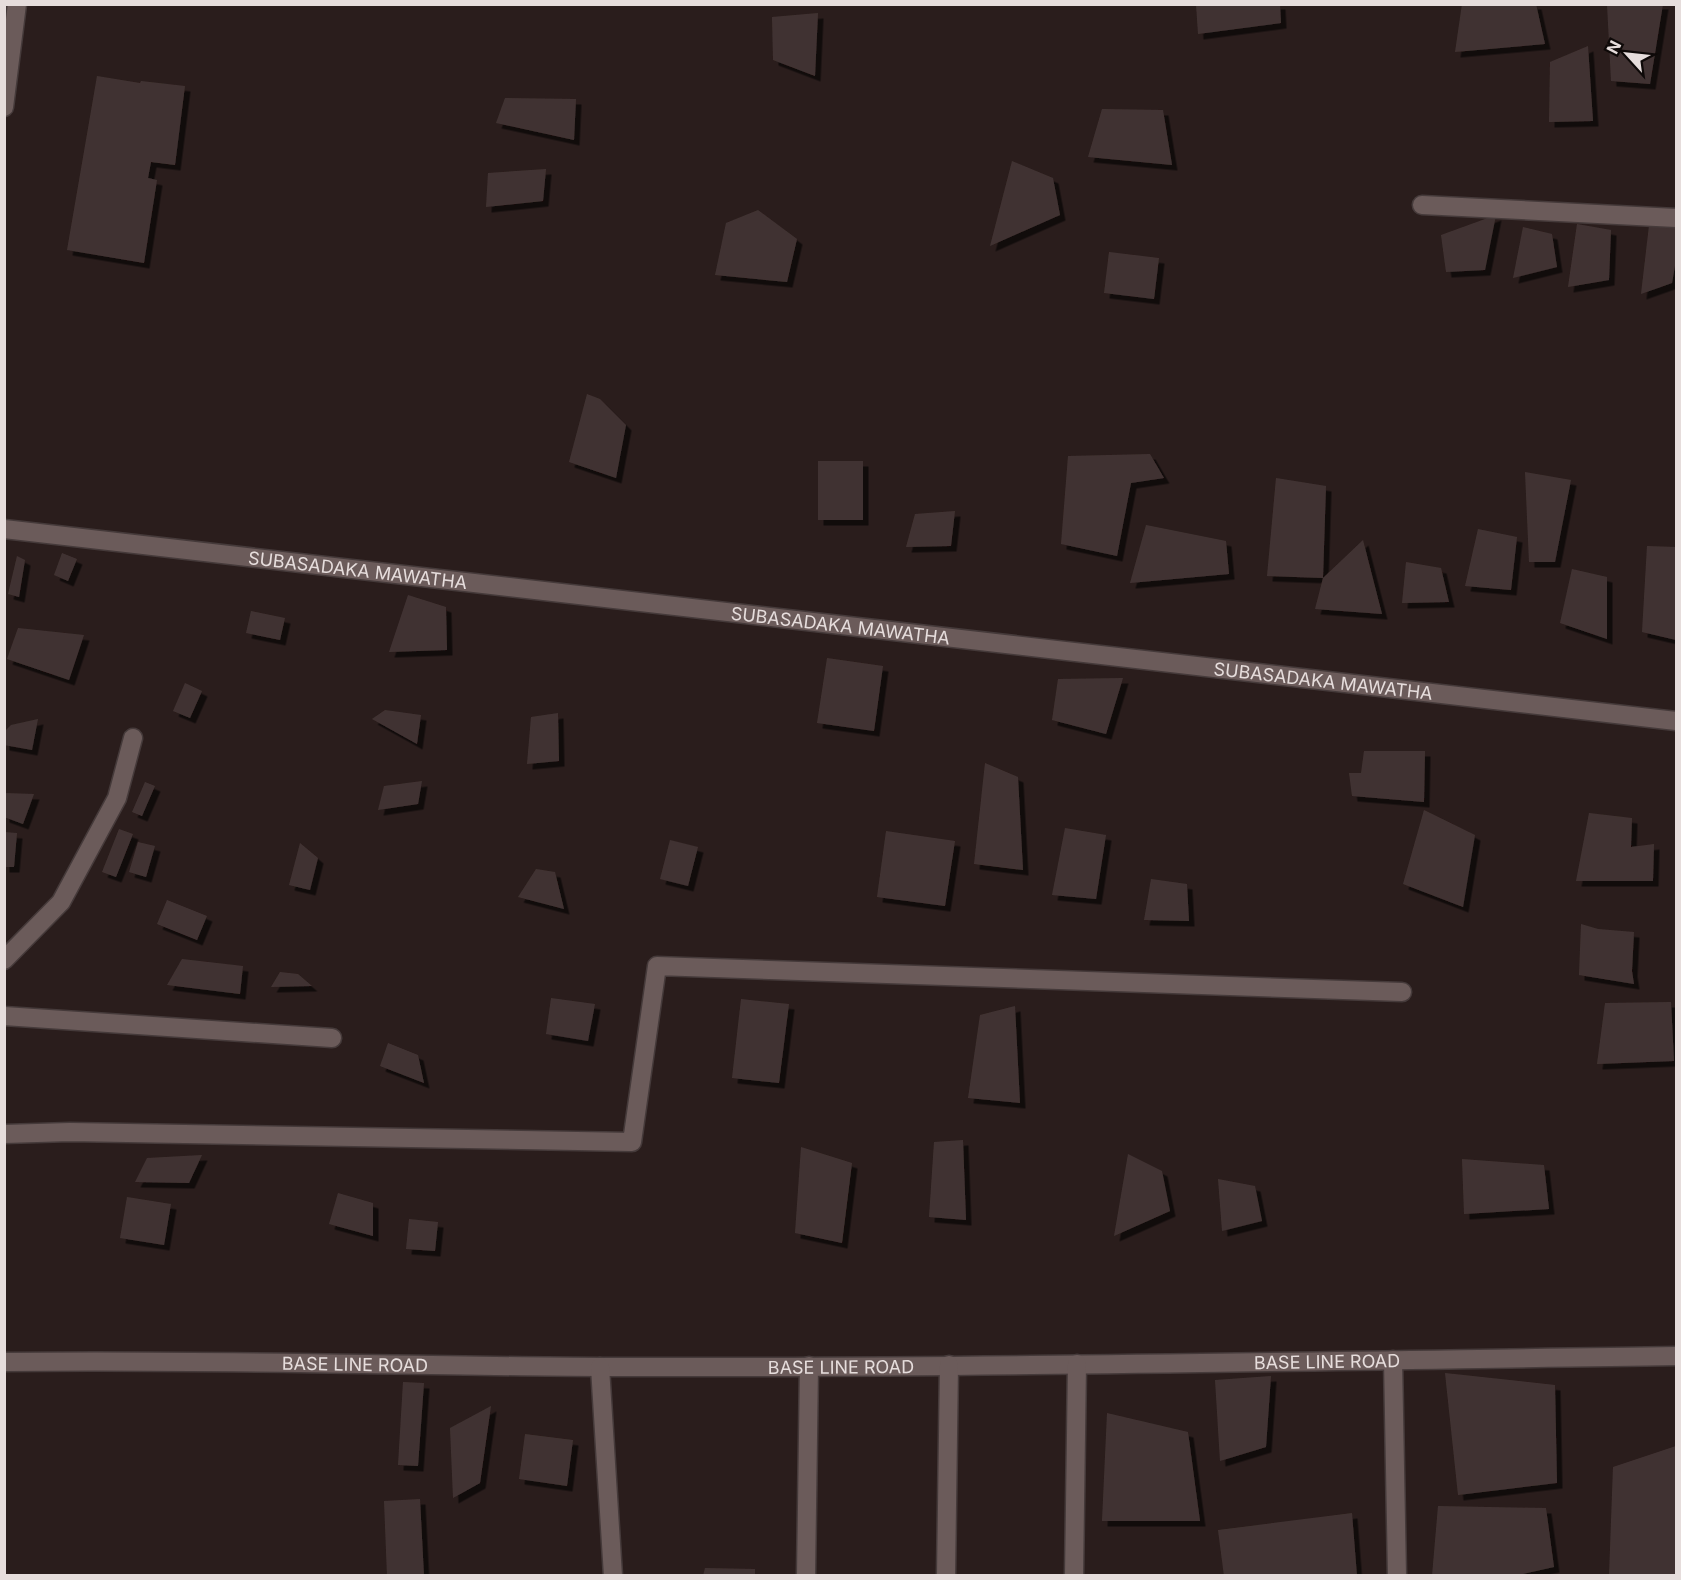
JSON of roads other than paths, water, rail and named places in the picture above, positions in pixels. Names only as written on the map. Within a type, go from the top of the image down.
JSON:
[{"type":"street","points":[[4,106],[17,4]]},
{"type":"street","points":[[1422,205],[1677,218]]},
{"type":"street","name":"SUBASADAKA MAWATHA","points":[[4,529],[1677,721]]},
{"type":"street","points":[[4,960],[61,902],[117,798],[133,738]]},
{"type":"street","points":[[4,1134],[81,1132],[632,1142],[657,966],[1402,992]]},
{"type":"street","points":[[4,1016],[332,1038]]},
{"type":"street","name":"BASE LINE ROAD","points":[[4,1362],[144,1360],[600,1367],[1077,1364],[1677,1356]]},
{"type":"street","points":[[1393,1360],[1397,1575]]},
{"type":"street","points":[[1074,1575],[1077,1364]]},
{"type":"street","points":[[946,1575],[949,1365]]},
{"type":"street","points":[[806,1575],[809,1366]]},
{"type":"street","points":[[600,1367],[613,1575]]}]
